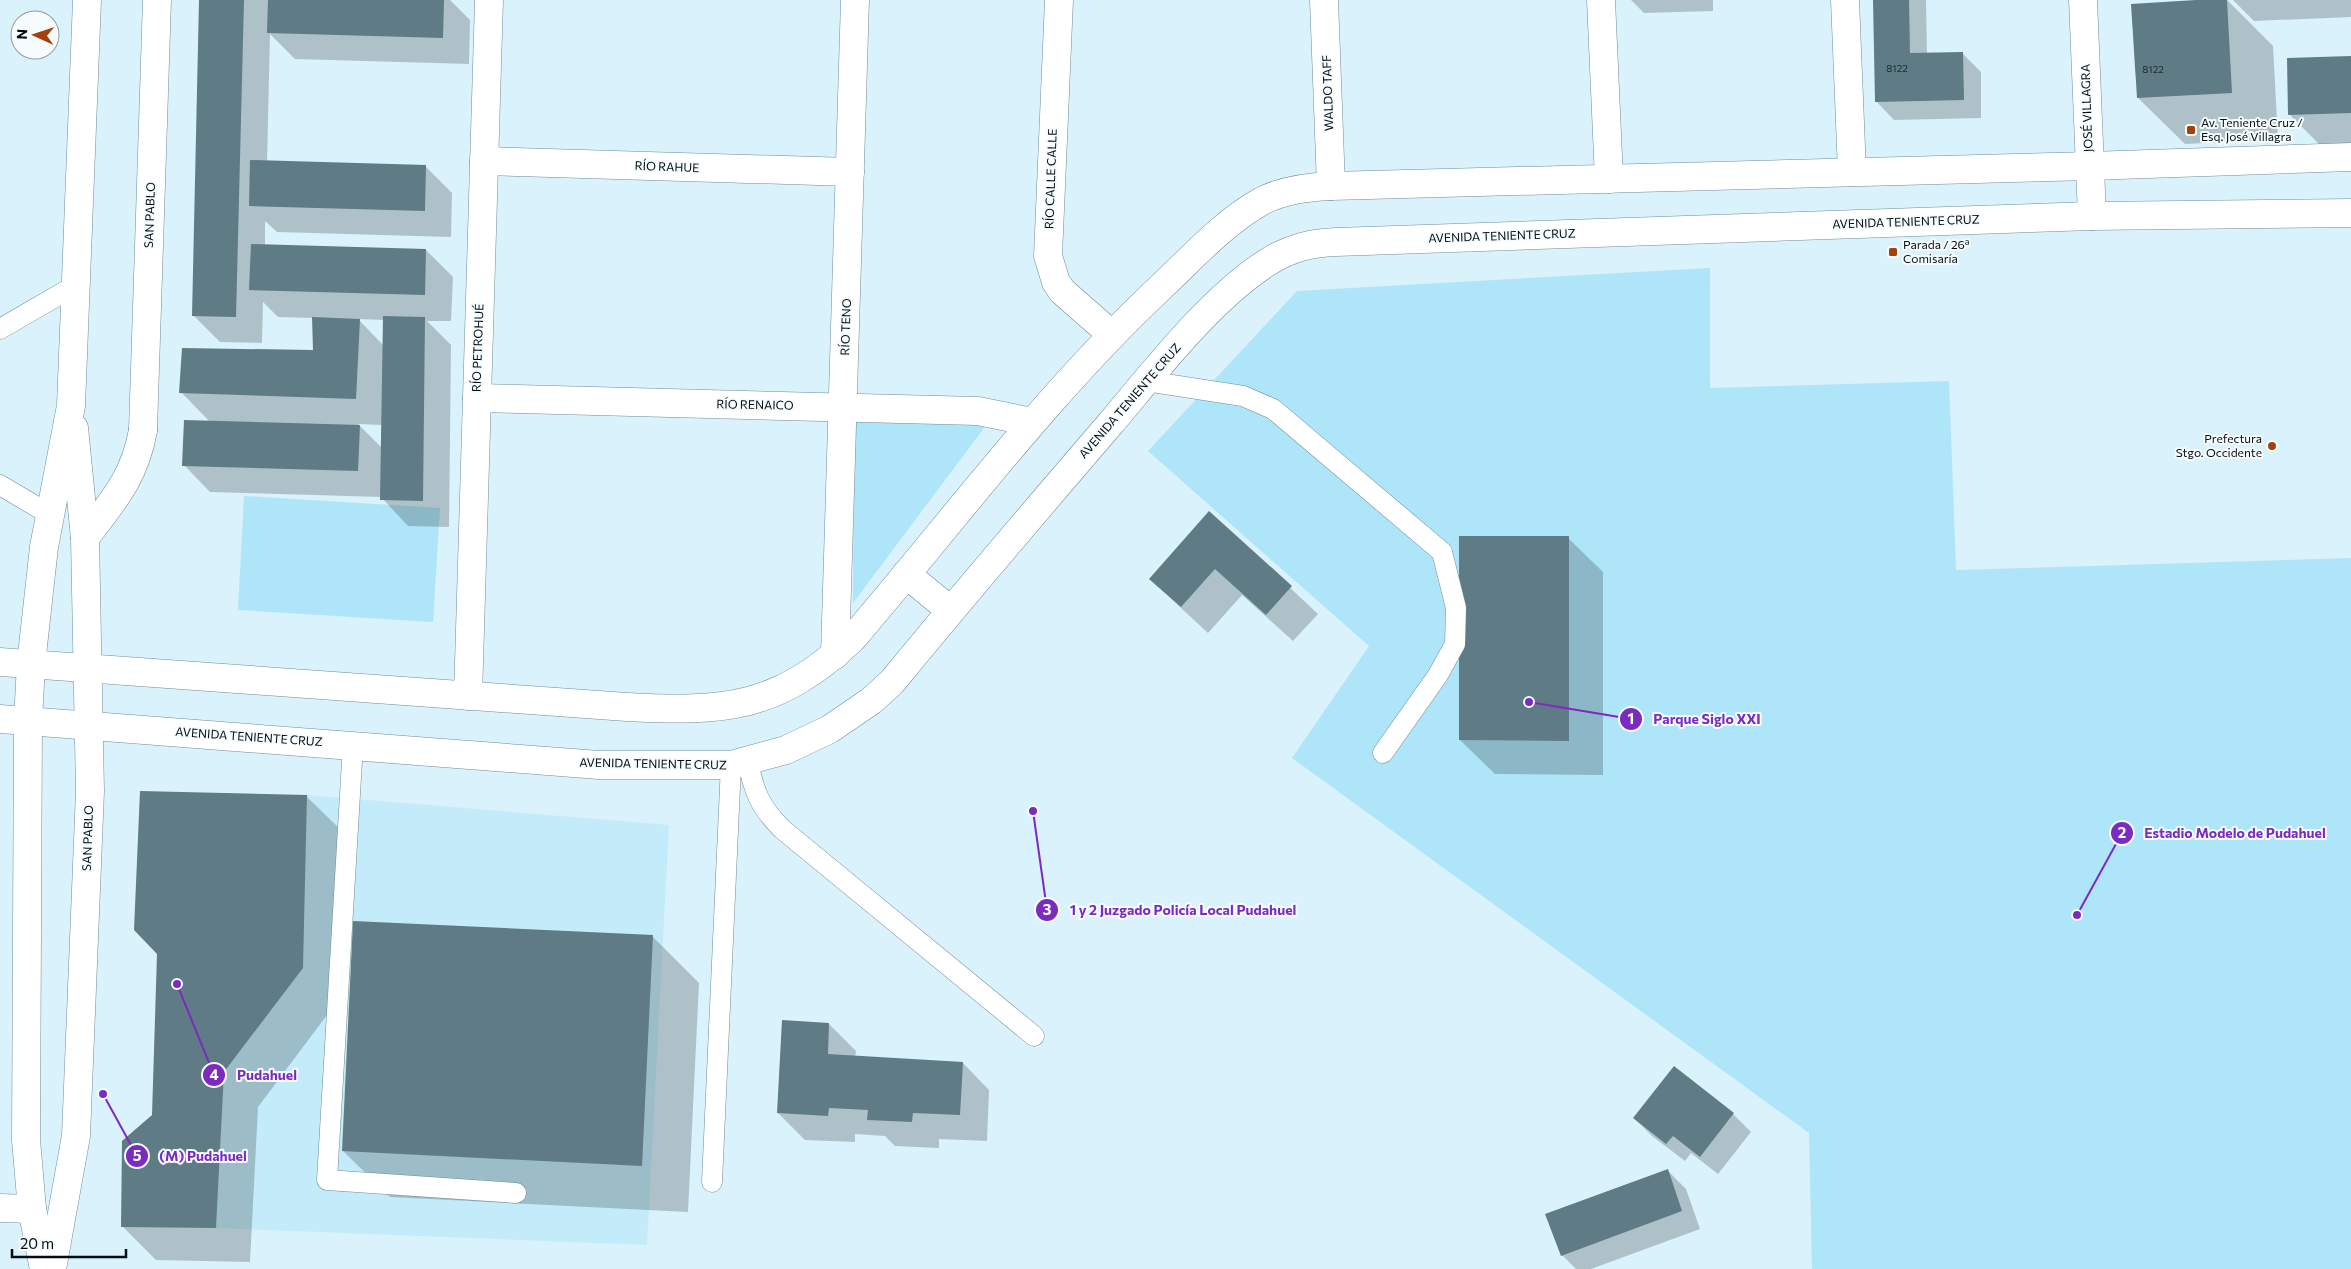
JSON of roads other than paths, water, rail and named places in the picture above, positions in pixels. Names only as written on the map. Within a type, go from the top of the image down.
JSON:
[{"type":"main road","name":"SAN PABLO","points":[[44,1269],[32,1209],[26,1140],[28,721],[31,664],[49,514],[71,406],[87,0]]},
{"type":"main road","name":"SAN PABLO","points":[[85,538],[130,474],[140,447],[143,430],[157,0]]},
{"type":"main road","name":"RÍO PETROHUÉ","points":[[468,696],[489,0]]},
{"type":"main road","name":"RÍO TENO","points":[[835,655],[855,0]]},
{"type":"main road","name":"RÍO CALLE CALLE","points":[[1059,0],[1048,256],[1056,282],[1062,291],[1111,334]]},
{"type":"main road","name":"WALDO TAFF","points":[[1324,0],[1331,186]]},
{"type":"main road","points":[[1601,0],[1609,179]]},
{"type":"main road","points":[[1845,0],[1852,172]]},
{"type":"main road","name":"JOSÉ VILLAGRA","points":[[2083,0],[2092,216]]},
{"type":"main road","points":[[0,662],[663,709],[725,707],[751,701],[792,685],[835,655],[852,639],[1032,422],[1111,334],[1222,230],[1243,213],[1263,201],[1286,192],[1308,187],[1331,186],[2090,166],[2351,157]]},
{"type":"main road","name":"RÍO RAHUE","points":[[484,161],[850,172]]},
{"type":"main road","name":"AVENIDA TENIENTE CRUZ","points":[[0,719],[353,744],[599,765],[739,763],[786,750],[808,741],[850,717],[892,682],[950,610],[1146,381],[1211,309],[1242,282],[1279,255],[1315,243],[2092,216],[2351,213]]},
{"type":"main road","name":"RÍO RENAICO","points":[[477,398],[978,411],[1032,422]]},
{"type":"main road","name":"SAN PABLO","points":[[52,1269],[76,1136],[90,801],[85,538],[71,406]]},
{"type":"main road","points":[[906,574],[950,610]]},
{"type":"main road","points":[[0,1208],[32,1209]]},
{"type":"lane","points":[[0,329],[76,285]]},
{"type":"lane","points":[[1146,381],[1243,396],[1273,409],[1442,552],[1456,608],[1455,644],[1438,676],[1383,753]]},
{"type":"lane","points":[[0,485],[49,514]]},
{"type":"lane","points":[[353,744],[327,1180],[516,1193]]},
{"type":"lane","points":[[739,763],[767,814],[782,829],[1034,1036]]},
{"type":"lane","points":[[712,1182],[739,763]]},
{"type":"place","name":"Av. Teniente Cruz / Esq. José Villagra","points":[[2191,130]]},
{"type":"place","name":"Parada / 26ª Comisaría","points":[[1893,252]]},
{"type":"place","name":"Prefectura Stgo. Occidente","points":[[2272,446]]},
{"type":"place","name":"Parque Siglo XXI","points":[[1529,702]]},
{"type":"place","name":"1 y 2 Juzgado Policía Local Pudahuel","points":[[1033,811]]},
{"type":"place","name":"Estadio Modelo de Pudahuel","points":[[2077,915]]},
{"type":"place","name":"Pudahuel","points":[[177,984]]},
{"type":"place","name":"(M) Pudahuel","points":[[103,1094]]}]
